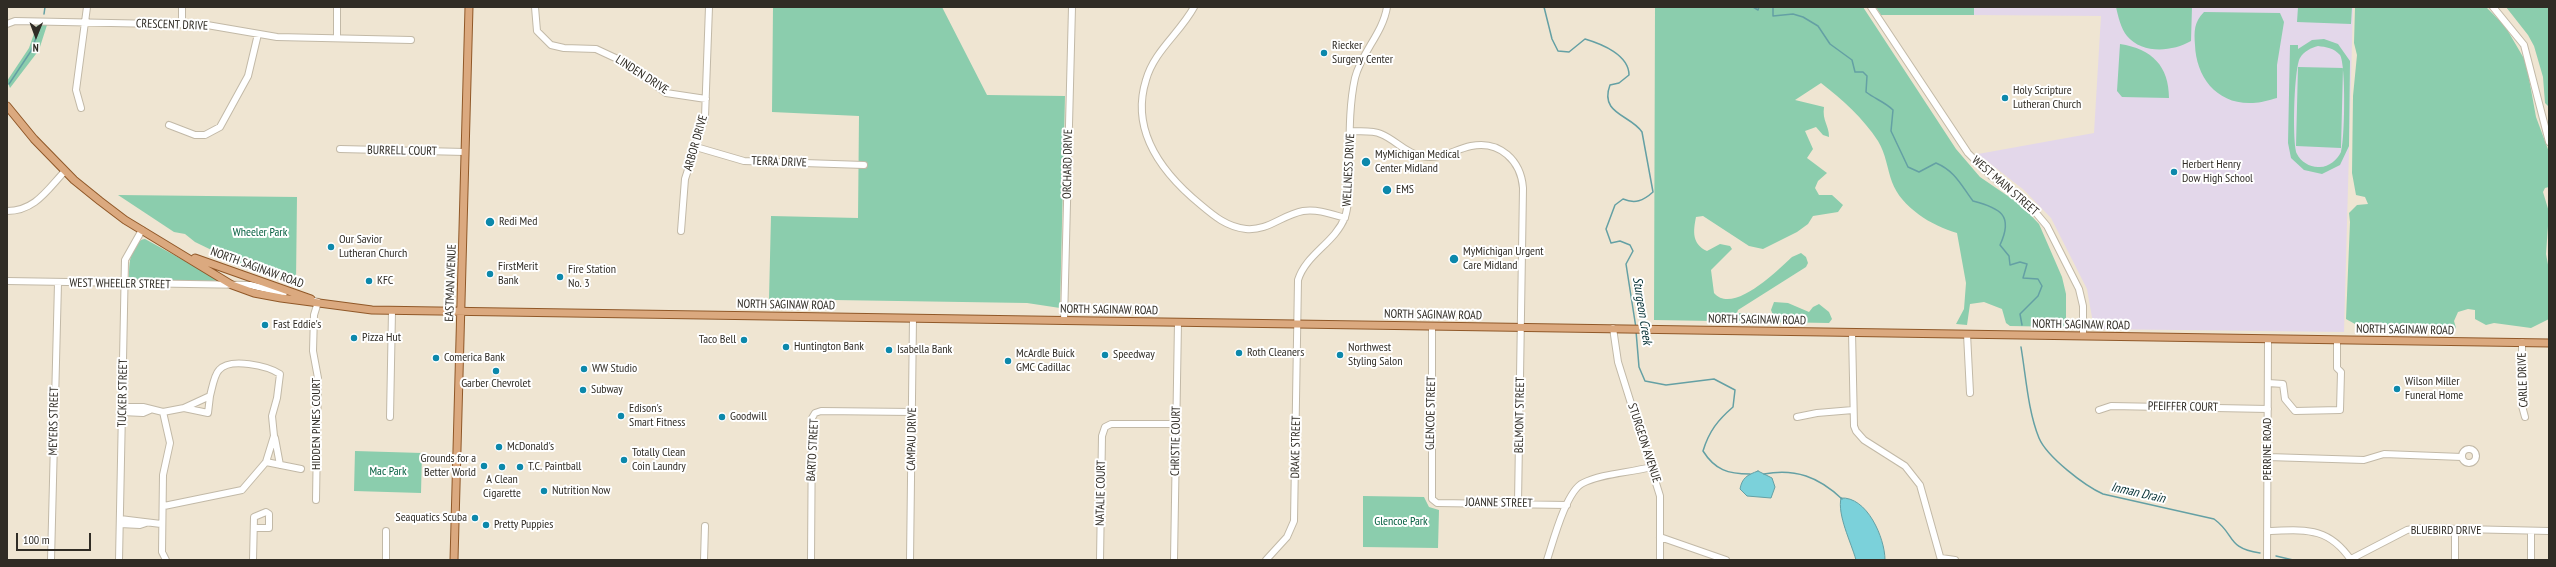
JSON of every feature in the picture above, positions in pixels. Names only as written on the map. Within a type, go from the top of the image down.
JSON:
[{"type":"main road","name":"EASTMAN AVENUE","points":[[454,560],[469,7]]},
{"type":"main road","name":"NORTH SAGINAW ROAD","points":[[7,106],[27,132],[65,171],[100,201],[142,230],[187,256],[232,285],[254,293],[318,302],[347,308],[392,311],[2549,343]]},
{"type":"main road","name":"NORTH SAGINAW ROAD","points":[[187,256],[294,292],[318,302]]},
{"type":"street","points":[[82,108],[76,90],[87,7]]},
{"type":"street","points":[[182,7],[182,24]]},
{"type":"street","points":[[337,38],[338,7]]},
{"type":"street","name":"LINDEN DRIVE","points":[[535,7],[538,31],[551,44],[564,48],[596,49],[620,59],[666,92],[685,97],[706,99]]},
{"type":"street","name":"ARBOR DRIVE","points":[[681,231],[682,195],[705,117],[709,7]]},
{"type":"street","name":"ORCHARD DRIVE","points":[[1064,321],[1072,7]]},
{"type":"street","points":[[1194,7],[1153,63],[1144,86],[1142,111],[1144,129],[1150,146],[1164,169],[1183,190],[1214,215],[1238,228],[1260,228],[1297,213],[1310,210],[1344,218]]},
{"type":"street","name":"WELLNESS DRIVE","points":[[1297,324],[1297,288],[1301,272],[1309,260],[1334,235],[1344,218],[1348,201],[1352,94],[1358,70],[1384,20],[1387,7]]},
{"type":"street","name":"WEST MAIN STREET","points":[[1871,7],[1968,153],[1991,176],[2026,201],[2047,226],[2079,290],[2083,306],[2082,336]]},
{"type":"street","points":[[2493,7],[2524,45],[2549,142]]},
{"type":"street","name":"CRESCENT DRIVE","points":[[7,24],[15,20],[182,24],[206,25],[277,37],[411,40]]},
{"type":"street","points":[[169,125],[195,135],[205,135],[220,127],[248,76],[258,34]]},
{"type":"street","name":"BELMONT STREET","points":[[1351,131],[1380,134],[1406,150],[1421,156],[1442,156],[1470,146],[1484,145],[1498,148],[1513,159],[1519,168],[1523,188],[1522,327],[1518,503]]},
{"type":"street","name":"TERRA DRIVE","points":[[696,147],[744,161],[864,165]]},
{"type":"street","name":"BURRELL COURT","points":[[340,149],[465,152]]},
{"type":"street","points":[[7,211],[25,209],[33,205],[65,171]]},
{"type":"street","name":"TUCKER STREET","points":[[119,560],[127,253],[142,230]]},
{"type":"street","name":"WEST WHEELER STREET","points":[[7,281],[125,285],[232,285]]},
{"type":"street","name":"MEYERS STREET","points":[[51,560],[58,283]]},
{"type":"street","name":"HIDDEN PINES COURT","points":[[316,500],[318,378],[313,351],[314,314],[318,302]]},
{"type":"street","points":[[390,417],[392,311]]},
{"type":"street","name":"CAMPAU DRIVE","points":[[910,560],[913,318]]},
{"type":"street","name":"CHRISTIE COURT","points":[[1174,560],[1178,322]]},
{"type":"street","name":"DRAKE STREET","points":[[1271,558],[1287,537],[1294,521],[1297,324]]},
{"type":"street","name":"GLENCOE STREET","points":[[1432,326],[1432,499]]},
{"type":"street","name":"STURGEON AVENUE","points":[[1613,328],[1618,362],[1660,496],[1660,560]]},
{"type":"street","points":[[1852,332],[1853,410],[1856,431],[1864,440],[1905,466],[1920,485],[1941,559],[1955,560]]},
{"type":"street","points":[[1967,334],[1970,393]]},
{"type":"street","name":"PERRINE ROAD","points":[[2267,560],[2268,339]]},
{"type":"street","points":[[2268,383],[2284,384],[2285,399],[2295,411],[2340,410],[2341,372],[2338,368],[2338,340]]},
{"type":"street","name":"CARLE DRIVE","points":[[2522,342],[2522,406],[2525,417]]},
{"type":"street","points":[[184,408],[208,413],[210,396],[218,370],[224,366],[258,365],[272,368],[280,374],[278,398],[272,416],[274,436],[280,465]]},
{"type":"street","points":[[122,409],[143,407],[150,410],[163,412],[184,408],[210,396]]},
{"type":"street","name":"PFEIFFER COURT","points":[[2098,410],[2111,406],[2268,408]]},
{"type":"street","points":[[1797,417],[1817,413],[1853,410]]},
{"type":"street","name":"BARTO STREET","points":[[811,560],[812,418],[815,413],[822,411],[912,412]]},
{"type":"street","points":[[163,412],[170,443],[163,476],[164,506],[161,524],[162,552],[166,560]]},
{"type":"street","name":"NATALIE COURT","points":[[1100,560],[1102,436],[1105,427],[1111,424],[1176,424]]},
{"type":"street","points":[[164,506],[242,490],[266,462],[274,436]]},
{"type":"street","points":[[2268,457],[2364,460],[2384,454],[2462,457]]},
{"type":"street","points":[[266,462],[301,469]]},
{"type":"street","points":[[1547,560],[1567,505],[1576,488],[1582,483],[1651,466]]},
{"type":"street","name":"JOANNE STREET","points":[[1432,499],[1437,503],[1518,503],[1567,505]]},
{"type":"street","points":[[120,522],[141,520],[146,523],[161,524]]},
{"type":"street","points":[[704,560],[705,526]]},
{"type":"street","points":[[253,560],[254,528]]},
{"type":"street","name":"BLUEBIRD DRIVE","points":[[2351,560],[2406,530],[2549,531]]},
{"type":"street","points":[[2455,530],[2455,560]]},
{"type":"street","points":[[386,531],[386,560]]},
{"type":"street","points":[[2267,531],[2316,532],[2329,536],[2339,544],[2351,560]]},
{"type":"street","points":[[2531,531],[2531,560]]},
{"type":"street","points":[[1660,537],[1726,560]]},
{"type":"shaded area","name":"Herbert Henry Dow High School","points":[[1974,7],[2353,7],[2344,332],[2094,329],[2087,289],[2051,218],[2024,190],[1978,154],[2094,133],[2101,16],[1974,15]]},
{"type":"green space","points":[[773,7],[942,7],[987,95],[1065,96],[1060,308],[1027,303],[769,299],[771,216],[858,218],[859,116],[772,112]]},
{"type":"green space","points":[[1655,7],[1863,7],[1956,149],[1980,177],[2021,205],[2039,224],[2062,277],[2066,294],[2066,327],[2010,326],[2006,323],[2002,309],[1984,302],[1970,304],[1967,325],[1956,324],[1964,309],[1966,283],[1957,233],[1938,226],[1918,214],[1902,200],[1892,182],[1885,156],[1878,141],[1852,110],[1821,83],[1795,100],[1824,107],[1824,116],[1829,137],[1823,135],[1816,127],[1805,131],[1813,149],[1807,158],[1827,173],[1818,181],[1815,188],[1819,195],[1832,195],[1843,205],[1838,212],[1813,216],[1808,224],[1797,232],[1763,249],[1749,246],[1703,216],[1696,217],[1694,233],[1696,241],[1707,251],[1720,244],[1730,246],[1732,249],[1711,270],[1714,293],[1722,298],[1732,299],[1743,295],[1766,280],[1792,257],[1801,253],[1806,257],[1808,263],[1806,267],[1738,310],[1737,313],[1773,315],[1771,310],[1774,302],[1788,303],[1809,312],[1813,307],[1819,304],[1829,312],[1832,319],[1829,323],[1654,320]]},
{"type":"green space","points":[[1876,7],[1974,7],[1974,15],[1881,15]]},
{"type":"green space","points":[[2116,7],[2192,7],[2191,41],[2183,45],[2166,49],[2141,46],[2133,42],[2123,30]]},
{"type":"green space","points":[[2298,7],[2352,7],[2351,24],[2297,22]]},
{"type":"green space","points":[[2355,7],[2486,7],[2505,26],[2526,62],[2536,117],[2549,152],[2549,187],[2545,188],[2543,192],[2549,212],[2546,254],[2549,270],[2549,319],[2531,328],[2494,323],[2486,325],[2475,319],[2475,310],[2468,309],[2458,312],[2454,321],[2456,328],[2452,332],[2441,328],[2355,324],[2346,319],[2350,222],[2349,213],[2357,205],[2368,204],[2365,197],[2356,195],[2352,173],[2353,96],[2357,55],[2354,43]]},
{"type":"green space","points":[[2506,7],[2549,7],[2549,107],[2545,103],[2543,77],[2534,46],[2528,35]]},
{"type":"green space","points":[[2204,12],[2280,13],[2284,22],[2277,65],[2277,98],[2256,103],[2240,102],[2219,94],[2211,87],[2199,68],[2196,57],[2195,27],[2198,19]]},
{"type":"green space","points":[[37,25],[47,25],[39,50],[10,88],[7,81],[29,48]]},
{"type":"green space","points":[[2324,39],[2338,44],[2350,61],[2349,146],[2340,165],[2322,174],[2304,170],[2291,158],[2288,143],[2290,45],[2298,45],[2298,49],[2312,40]],"holes":[[[2318,46],[2333,49],[2340,55],[2342,61],[2344,86],[2344,118],[2341,152],[2335,160],[2323,167],[2313,167],[2301,160],[2295,147],[2294,106],[2298,65],[2300,58],[2304,53]]]},
{"type":"green space","points":[[2120,44],[2141,50],[2150,55],[2156,61],[2162,68],[2166,77],[2169,98],[2122,97],[2117,91]]},
{"type":"green space","points":[[2298,67],[2343,68],[2341,148],[2296,146]]},
{"type":"green space","name":"Wheeler Park","points":[[118,195],[297,197],[296,281],[254,270],[195,242],[185,234],[174,232]]},
{"type":"green space","points":[[145,239],[223,282],[132,280],[129,277],[131,254],[136,244]]},
{"type":"green space","name":"Mac Park","points":[[355,451],[422,453],[421,493],[354,491]]},
{"type":"green space","name":"Glencoe Park","points":[[1363,496],[1424,497],[1429,507],[1439,510],[1438,548],[1363,547]]},
{"type":"water","points":[[1758,471],[1772,478],[1775,487],[1771,498],[1747,496],[1740,489],[1742,482],[1746,477]]},
{"type":"water","points":[[1841,498],[1850,499],[1859,504],[1873,520],[1882,541],[1885,560],[1856,560],[1845,529],[1840,505]]},
{"type":"waterway","points":[[44,14],[45,7]]},
{"type":"waterway","name":"Sturgeon Creek","points":[[1544,7],[1552,39],[1558,51],[1569,52],[1585,39],[1613,51],[1620,56],[1628,68],[1629,75],[1619,83],[1610,85],[1608,95],[1609,102],[1612,108],[1637,126],[1642,132],[1653,192],[1646,198],[1639,201],[1627,201],[1623,199],[1615,205],[1606,229],[1611,243],[1620,241],[1630,245],[1633,251],[1626,264],[1636,328]]},
{"type":"waterway","name":"Inman Drain","points":[[1753,7],[1758,10],[1759,7]]},
{"type":"waterway","name":"Inman Drain","points":[[1773,7],[1773,16],[1793,14],[1803,17],[1818,26],[1830,44],[1852,60],[1855,72],[1863,72],[1867,76],[1866,92],[1893,110],[1891,131],[1908,167],[1919,172],[1936,163],[1943,166],[1953,174],[1973,201],[1991,207],[2002,214],[2005,220],[2005,226],[2004,235],[2000,245],[2009,256],[2010,265],[2020,262],[2027,264],[2023,278],[2038,279],[2042,286],[2038,296],[2020,314],[2022,325]]},
{"type":"waterway","points":[[9,84],[31,51],[39,30]]},
{"type":"waterway","name":"Sturgeon Creek","points":[[1636,331],[1639,367],[1645,381],[1666,385],[1714,379],[1735,390],[1733,407],[1715,426],[1703,451],[1712,463],[1723,470],[1735,473],[1750,474]]},
{"type":"waterway","name":"Inman Drain","points":[[2021,347],[2035,428],[2043,446],[2067,470],[2087,485],[2103,494],[2214,519],[2226,530],[2236,544],[2249,551],[2260,553]]},
{"type":"waterway","name":"Sturgeon Creek","points":[[1764,474],[1786,472],[1806,476],[1824,485],[1842,499]]},
{"type":"waterway","name":"Inman Drain","points":[[2276,556],[2293,560]]},
{"type":"place","name":"Riecker Surgery Center","points":[[1324,53]]},
{"type":"place","name":"Holy Scripture Lutheran Church","points":[[2005,98]]},
{"type":"place","name":"MyMichigan Medical Center Midland","points":[[1366,162]]},
{"type":"place","name":"Herbert Henry Dow High School","points":[[2174,172]]},
{"type":"place","name":"EMS","points":[[1387,190]]},
{"type":"place","name":"Redi Med","points":[[490,222]]},
{"type":"place","name":"Our Savior Lutheran Church","points":[[331,247]]},
{"type":"place","name":"MyMichigan Urgent Care Midland","points":[[1454,259]]},
{"type":"place","name":"FirstMerit Bank","points":[[490,274]]},
{"type":"place","name":"Fire Station No. 3","points":[[560,277]]},
{"type":"place","name":"KFC","points":[[369,281]]},
{"type":"place","name":"Fast Eddie's","points":[[265,325]]},
{"type":"place","name":"Pizza Hut","points":[[354,338]]},
{"type":"place","name":"Taco Bell","points":[[744,340]]},
{"type":"place","name":"Huntington Bank","points":[[786,347]]},
{"type":"place","name":"Isabella Bank","points":[[889,350]]},
{"type":"place","name":"Roth Cleaners","points":[[1239,353]]},
{"type":"place","name":"Speedway","points":[[1105,355]]},
{"type":"place","name":"Northwest Styling Salon","points":[[1340,355]]},
{"type":"place","name":"Comerica Bank","points":[[436,358]]},
{"type":"place","name":"McArdle Buick GMC Cadillac","points":[[1008,361]]},
{"type":"place","name":"WW Studio","points":[[584,369]]},
{"type":"place","name":"Garber Chevrolet","points":[[496,371]]},
{"type":"place","name":"Wilson Miller Funeral Home","points":[[2397,389]]},
{"type":"place","name":"Subway","points":[[583,390]]},
{"type":"place","name":"Edison's Smart Fitness","points":[[621,416]]},
{"type":"place","name":"Goodwill","points":[[722,417]]},
{"type":"place","name":"McDonald's","points":[[499,447]]},
{"type":"place","name":"Totally Clean Coin Laundry","points":[[624,460]]},
{"type":"place","name":"Grounds for a Better World","points":[[484,466]]},
{"type":"place","name":"A Clean Cigarette","points":[[502,467]]},
{"type":"place","name":"T.C. Paintball","points":[[520,467]]},
{"type":"place","name":"Nutrition Now","points":[[544,491]]},
{"type":"place","name":"Seaquatics Scuba","points":[[475,518]]},
{"type":"place","name":"Pretty Puppies","points":[[486,525]]}]
